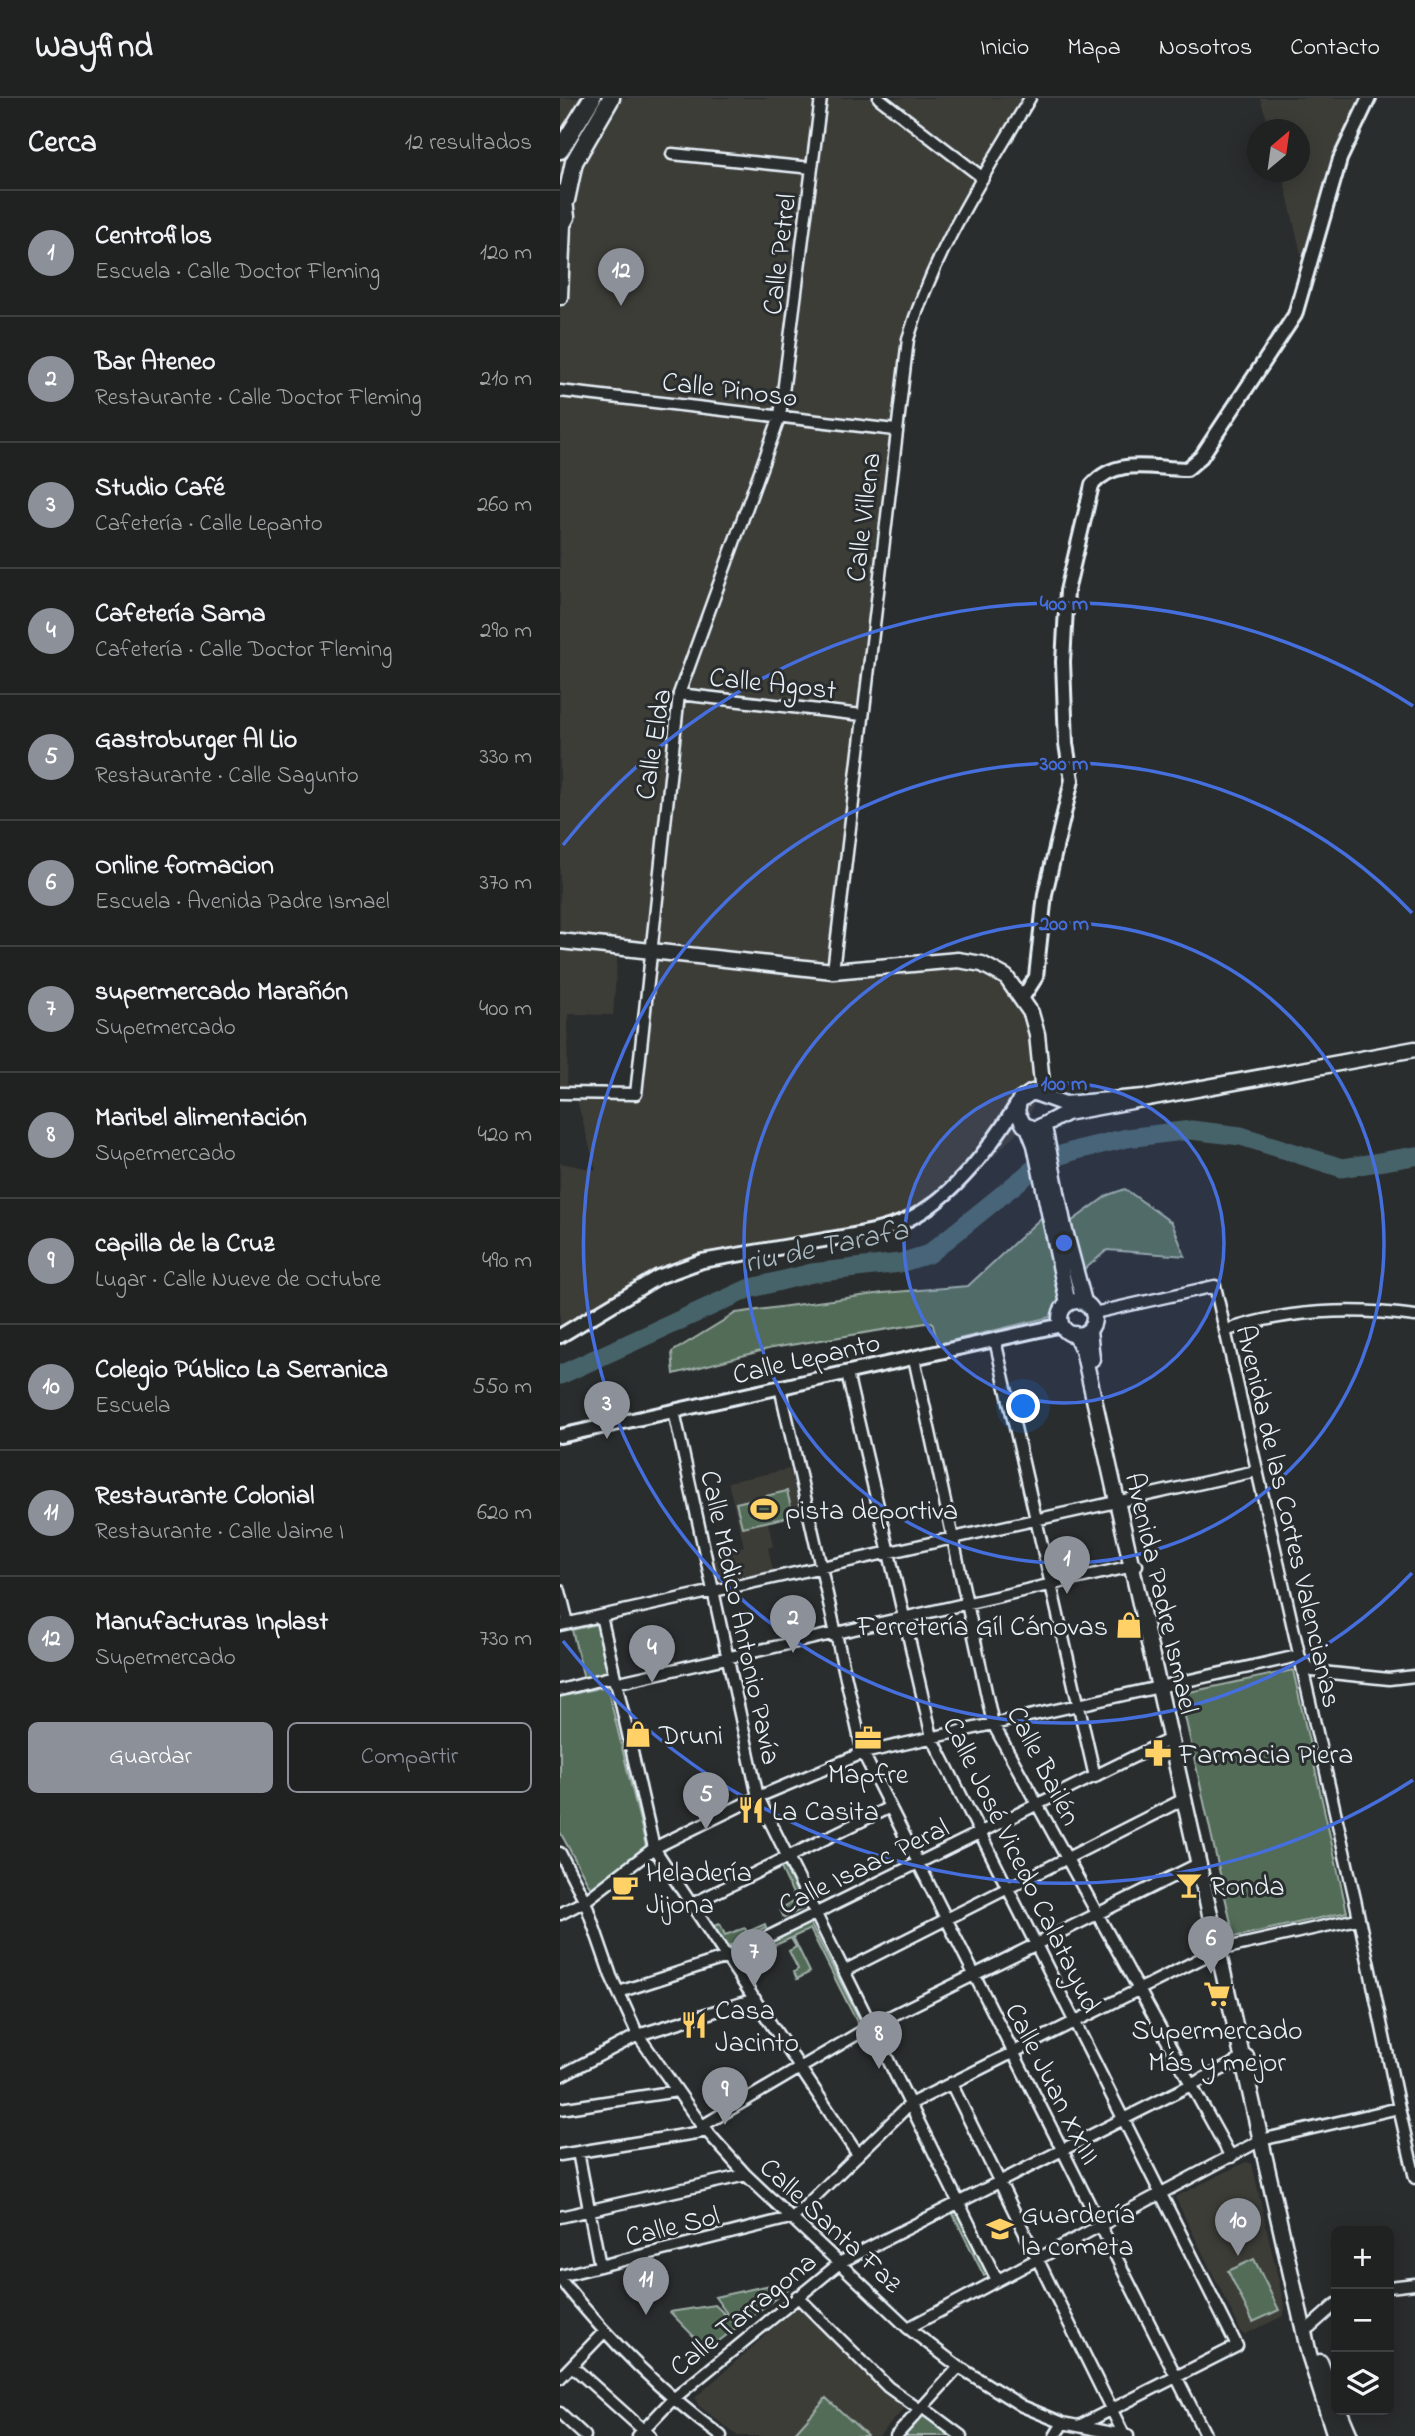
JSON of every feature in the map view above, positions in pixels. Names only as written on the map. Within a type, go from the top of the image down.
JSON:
[{"type":"highway","points":[[560,150],[592,98]]},
{"type":"highway","points":[[561,226],[563,194],[574,162],[611,98]]},
{"type":"main road","points":[[560,297],[561,226]]},
{"type":"main road","points":[[560,941],[833,971],[958,960],[982,964],[1006,977],[1023,997],[1031,1013],[1039,1048],[1036,1097],[1048,1122],[1076,1277],[1089,1307],[1082,1332],[1062,1325],[1061,1313],[1068,1304],[1035,1145],[1017,1112],[1036,1097]]},
{"type":"main road","points":[[1025,1125],[1048,1122],[1144,1097],[1415,1049]]},
{"type":"main road","points":[[1036,1097],[1065,1104],[1144,1097]]},
{"type":"main road","points":[[1068,1304],[1089,1307]]},
{"type":"main road","name":"Avenida Padre Ismael","points":[[1082,1332],[1083,1350],[1135,1565],[1246,2057],[1309,2354],[1335,2436]]},
{"type":"main road","name":"Avenida Padre Ismael","points":[[1162,1686],[1170,1739],[1198,1864],[1221,1950]]},
{"type":"main road","name":"Avenida Padre Ismael","points":[[1264,2140],[1315,2350],[1331,2390]]},
{"type":"main road","points":[[1341,2415],[1350,2436]]},
{"type":"street","name":"Calle Petrel","points":[[780,416],[821,98]]},
{"type":"street","points":[[879,98],[983,178]]},
{"type":"street","name":"Calle Villena","points":[[833,971],[895,430],[908,339],[919,301],[944,244],[1030,98]]},
{"type":"street","points":[[1023,997],[1036,978],[1045,894],[1072,780],[1066,744],[1063,662],[1067,591],[1092,485],[1101,475],[1115,468],[1134,465],[1187,469],[1201,457],[1295,315],[1340,159],[1369,98]]},
{"type":"street","points":[[672,153],[812,168]]},
{"type":"street","name":"Calle Pinoso","points":[[560,391],[895,430]]},
{"type":"street","name":"Calle Elda","points":[[560,1093],[636,1094],[649,951],[679,694],[780,416]]},
{"type":"street","name":"Calle Agost","points":[[679,694],[862,715]]},
{"type":"street","points":[[560,1336],[658,1277],[678,1268],[702,1261],[865,1232],[906,1220],[926,1208],[966,1172],[1036,1097]]},
{"type":"street","points":[[560,1342],[679,1274],[704,1266],[887,1233],[907,1226],[946,1199],[1007,1133],[1025,1125]]},
{"type":"street","name":"Avenida de las Cortes Valencianas","points":[[1089,1307],[1215,1286],[1415,2178]]},
{"type":"street","points":[[1225,1331],[1257,1320],[1319,1313],[1381,1311],[1415,1316]]},
{"type":"street","name":"Calle Lepanto","points":[[560,1436],[1062,1325]]},
{"type":"street","points":[[995,1340],[1095,1777]]},
{"type":"street","name":"Calle Bailén","points":[[914,1358],[993,1724],[1231,2157]]},
{"type":"street","name":"Calle José Vicedo Calatayud","points":[[846,1373],[932,1737],[1237,2346],[1176,2377]]},
{"type":"street","name":"Calle Juan XXIII","points":[[780,1387],[863,1753],[1205,2435]]},
{"type":"street","name":"Calle Médico Antonio Pavía","points":[[674,1411],[758,1797],[998,2280]]},
{"type":"street","points":[[560,1591],[564,1624],[1256,1471]]},
{"type":"street","points":[[560,1690],[728,1659],[1135,1565]]},
{"type":"street","points":[[601,1616],[654,1848],[858,2155]]},
{"type":"street","points":[[560,1914],[585,1901],[654,1848],[758,1797],[863,1753],[1298,1656],[1311,1671],[1389,1679],[1415,1676]]},
{"type":"street","name":"Calle Isaac Peral","points":[[620,1993],[727,1957],[1170,1739]]},
{"type":"street","points":[[844,1971],[1184,1799]]},
{"type":"street","points":[[692,1904],[890,1807]]},
{"type":"street","name":"Calle Santa Faz","points":[[560,1853],[585,1901],[638,2035],[705,2129],[746,2175],[794,2217],[908,2328],[959,2367],[1004,2397],[1063,2423],[1126,2436]]},
{"type":"street","points":[[560,2155],[705,2129],[872,2026],[1198,1864]]},
{"type":"street","points":[[794,2217],[910,2104],[1221,1950],[1357,1919]]},
{"type":"street","points":[[560,2076],[638,2035],[755,2000]]},
{"type":"street","name":"Calle Tarragona","points":[[644,2434],[672,2400],[841,2262],[1246,2057]]},
{"type":"street","points":[[951,2083],[1126,2436]]},
{"type":"street","points":[[560,2109],[677,2091]]},
{"type":"street","points":[[908,2328],[1264,2140],[1399,2108]]},
{"type":"street","points":[[578,2152],[600,2266]]},
{"type":"street","points":[[560,2217],[746,2175]]},
{"type":"street","name":"Calle Sol","points":[[560,2277],[794,2217]]},
{"type":"street","points":[[560,2277],[603,2333],[672,2400],[721,2436]]},
{"type":"street","points":[[1394,2286],[1415,2284]]},
{"type":"street","points":[[797,2296],[888,2387],[961,2436]]},
{"type":"street","points":[[1310,2327],[1331,2308]]},
{"type":"street","points":[[560,2378],[603,2333]]},
{"type":"street","points":[[572,2365],[644,2434]]},
{"type":"street","points":[[896,2436],[959,2367]]},
{"type":"street","points":[[1079,2426],[1176,2377]]},
{"type":"street","points":[[560,2413],[585,2436]]},
{"type":"street","points":[[1055,2436],[1063,2423]]},
{"type":"shaded area","points":[[560,98],[1030,98],[944,244],[916,312],[833,970],[958,960],[1006,977],[1037,1034],[1035,1101],[1030,1113],[1015,1134],[965,1187],[929,1217],[888,1236],[707,1270],[679,1279],[651,1290],[560,1347],[560,1163],[596,1170],[575,1093],[636,1093],[649,951],[618,948],[613,1015],[568,1014],[567,1093],[560,1093]]},
{"type":"shaded area","points":[[1260,98],[1369,98],[1340,159],[1313,258],[1301,254],[1284,182],[1310,182],[1310,119],[1267,119]]},
{"type":"shaded area","points":[[790,1469],[801,1515],[768,1522],[773,1546],[768,1548],[773,1571],[721,1583],[717,1581],[713,1561],[721,1558],[720,1552],[744,1546],[728,1482]]},
{"type":"shaded area","points":[[1246,2162],[1252,2164],[1285,2309],[1283,2316],[1245,2334],[1242,2333],[1175,2197]]},
{"type":"shaded area","points":[[799,2305],[904,2409],[879,2436],[738,2436],[699,2406],[695,2398]]},
{"type":"green space","points":[[1125,1189],[1172,1223],[1185,1256],[1107,1250],[1076,1277],[1064,1227],[1108,1195]]},
{"type":"green space","points":[[1041,1218],[1060,1298],[1050,1317],[938,1344],[932,1322],[772,1348],[674,1374],[672,1352],[736,1313],[883,1293],[968,1286]]},
{"type":"green space","name":"pista deportiva","points":[[787,1491],[793,1516],[742,1527],[736,1503]]},
{"type":"green space","points":[[597,1624],[608,1677],[585,1683],[572,1630]]},
{"type":"green space","points":[[1293,1670],[1347,1912],[1234,1937],[1180,1694]]},
{"type":"green space","points":[[607,1686],[647,1850],[591,1889],[560,1832],[560,1697]]},
{"type":"green space","points":[[783,1863],[803,1905],[802,1909],[784,1918],[780,1909],[796,1900],[781,1868],[769,1874],[767,1871]]},
{"type":"green space","points":[[810,1923],[862,2024],[859,2026],[810,1929],[793,1937],[810,1972],[797,1979],[794,1972],[798,1969],[789,1951],[796,1947],[791,1938],[764,1950],[740,1966],[737,1960]]},
{"type":"green space","points":[[720,1924],[725,1935],[745,1928],[747,1932],[765,1924],[766,1927],[728,1947],[713,1926]]},
{"type":"green space","points":[[957,2211],[988,2274],[984,2276],[953,2214]]},
{"type":"green space","points":[[1254,2259],[1279,2310],[1253,2322],[1228,2271]]},
{"type":"green space","points":[[779,2283],[788,2289],[707,2350],[670,2312],[715,2305],[733,2322],[715,2297]]},
{"type":"green space","points":[[826,2398],[867,2435],[792,2436]]},
{"type":"green space","points":[[923,2411],[956,2436],[900,2436]]},
{"type":"waterway","name":"riu de Tarafa","points":[[560,1375],[748,1289],[812,1273],[900,1263],[929,1254],[1045,1160],[1077,1150],[1127,1138],[1191,1130],[1241,1136],[1342,1168],[1415,1156]]},
{"type":"place","name":"Manufacturas Inplast","points":[[621,306]]},
{"type":"place","name":"Studio Café","points":[[607,1439]]},
{"type":"place","name":"pista deportiva","points":[[764,1509]]},
{"type":"place","name":"Centrofilos","points":[[1067,1594]]},
{"type":"place","name":"Ferretería Gíl Cánovas","points":[[1129,1625]]},
{"type":"place","name":"Bar Ateneo","points":[[793,1653]]},
{"type":"place","name":"Cafetería Sama","points":[[652,1683]]},
{"type":"place","name":"Druni","points":[[638,1734]]},
{"type":"place","name":"Mapfre","points":[[868,1738]]},
{"type":"place","name":"Farmacia Piera","points":[[1158,1753]]},
{"type":"place","name":"La Casita","points":[[751,1810]]},
{"type":"place","name":"Gastroburger Al Lio","points":[[706,1830]]},
{"type":"place","name":"Ronda","points":[[1189,1885]]},
{"type":"place","name":"Heladería Jijona","points":[[625,1887]]},
{"type":"place","name":"Online formacion","points":[[1211,1974]]},
{"type":"place","name":"supermercado Marañón","points":[[754,1987]]},
{"type":"place","name":"Supermercado Más y mejor","points":[[1217,1994]]},
{"type":"place","name":"Casa Jacinto","points":[[694,2025]]},
{"type":"place","name":"Maribel alimentación","points":[[879,2069]]},
{"type":"place","name":"capilla de la Cruz","points":[[725,2125]]},
{"type":"place","name":"Guardería la cometa","points":[[1000,2229]]},
{"type":"place","name":"Colegio Público La Serranica","points":[[1238,2256]]},
{"type":"place","name":"Restaurante Colonial","points":[[646,2315]]}]
